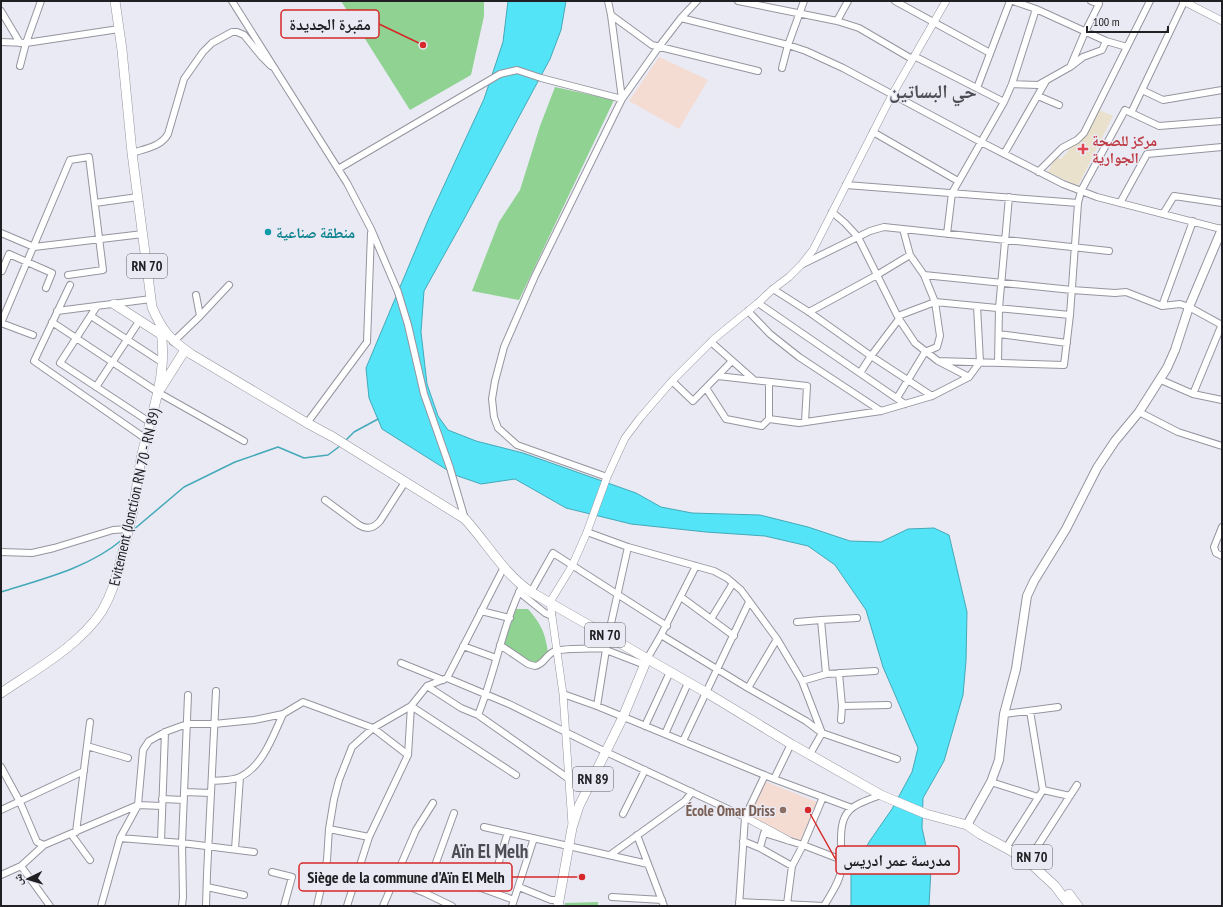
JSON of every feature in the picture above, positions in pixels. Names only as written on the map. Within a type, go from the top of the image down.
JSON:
[{"type":"main road","name":"RN 70","points":[[115,1],[122,50],[132,153],[152,306],[159,323],[174,342],[307,424],[347,445],[465,519],[478,533],[520,589],[532,592],[550,602],[646,662],[670,672],[791,744],[883,796],[926,814],[970,827],[980,834],[1008,846],[1030,859],[1058,884],[1078,906]]},
{"type":"main road","points":[[970,827],[991,782],[999,760],[1004,714],[1022,640],[1027,596],[1034,581],[1066,529],[1096,468],[1115,441],[1139,412],[1161,380],[1175,350],[1189,307],[1222,229]]},
{"type":"main road","points":[[114,304],[162,335]]},
{"type":"main road","name":"Evitement (Jonction RN 70 - RN 89)","points":[[1,693],[65,649],[86,630],[101,612],[109,597],[119,570],[129,529],[146,439],[159,392],[163,363],[162,335],[159,323]]},
{"type":"main road","points":[[159,392],[185,350]]},
{"type":"main road","name":"RN 89","points":[[559,903],[572,828],[579,806],[623,717],[646,662]]},
{"type":"main road","name":"RN 70","points":[[1058,884],[1070,906]]},
{"type":"street","points":[[20,66],[23,45],[41,1]]},
{"type":"street","points":[[232,1],[347,183],[371,229],[398,292],[408,325],[424,394],[450,468],[465,519]]},
{"type":"street","points":[[608,1],[622,99]]},
{"type":"street","points":[[606,479],[517,445],[498,428],[494,417],[492,400],[495,381],[507,340],[535,276],[622,99],[658,48],[681,18],[697,1]]},
{"type":"street","points":[[738,1],[759,3],[837,21],[859,28],[913,58],[1004,102]]},
{"type":"street","points":[[782,68],[798,13],[804,1]]},
{"type":"street","points":[[837,21],[848,1]]},
{"type":"street","points":[[895,1],[990,53]]},
{"type":"street","points":[[572,828],[563,694],[550,602],[572,566],[587,532],[606,479],[625,438],[672,381],[712,342],[758,303],[773,288],[789,277],[813,250],[872,132],[946,1]]},
{"type":"street","points":[[977,88],[1010,1]]},
{"type":"street","points":[[1014,1],[1036,9],[1106,41],[1127,47]]},
{"type":"street","points":[[1070,67],[1099,4],[1091,1]]},
{"type":"street","points":[[1038,172],[1062,148],[1077,140],[1084,133],[1150,1]]},
{"type":"street","points":[[1131,113],[1184,1],[1222,20]]},
{"type":"street","points":[[947,234],[952,193],[1004,102],[1012,84],[1036,9]]},
{"type":"street","points":[[1,11],[23,45]]},
{"type":"street","points":[[611,15],[652,46],[758,70]]},
{"type":"street","points":[[681,18],[788,45],[843,68],[1063,184],[1097,197],[1222,229]]},
{"type":"street","points":[[1,42],[23,45],[119,29]]},
{"type":"street","points":[[132,153],[159,144],[165,139],[184,79],[203,52],[212,43],[227,34],[237,32],[244,35],[262,57],[278,72]]},
{"type":"street","points":[[1012,84],[1038,85],[1070,67],[1083,56],[1102,50],[1106,41]]},
{"type":"street","points":[[338,169],[500,74],[516,70],[622,99]]},
{"type":"street","points":[[1004,154],[1047,80]]},
{"type":"street","points":[[1142,90],[1163,100],[1222,90]]},
{"type":"street","points":[[1038,96],[1059,105]]},
{"type":"street","points":[[938,361],[1064,365],[1070,314],[1078,202],[1081,191],[1125,110],[1159,126],[1222,121]]},
{"type":"street","points":[[872,132],[958,181]]},
{"type":"street","points":[[1120,203],[1147,154],[1222,147]]},
{"type":"street","points":[[33,335],[1,323],[70,160],[89,157],[103,270],[68,275]]},
{"type":"street","points":[[846,185],[1078,202]]},
{"type":"street","points":[[1163,214],[1174,196],[1222,203]]},
{"type":"street","points":[[95,203],[138,197]]},
{"type":"street","points":[[998,363],[999,308],[1009,197]]},
{"type":"street","points":[[832,212],[858,236],[899,318],[915,343],[938,361],[969,377]]},
{"type":"street","points":[[1162,306],[1193,221]]},
{"type":"street","points":[[802,264],[858,236],[884,227],[1109,251]]},
{"type":"street","points":[[307,424],[367,342],[371,229]]},
{"type":"street","points":[[896,398],[925,352],[937,347],[940,336],[935,302],[924,275],[910,255],[902,229]]},
{"type":"street","points":[[1,233],[34,247],[143,234]]},
{"type":"street","points":[[2,271],[9,254],[52,273],[46,288]]},
{"type":"street","points":[[809,312],[910,255]]},
{"type":"street","points":[[924,275],[1072,290],[1115,293],[1126,292],[1162,306],[1180,304],[1189,307],[1222,325],[1193,394]]},
{"type":"street","points":[[70,285],[34,361],[146,439]]},
{"type":"street","points":[[174,342],[229,285]]},
{"type":"street","points":[[773,288],[932,396]]},
{"type":"street","points":[[196,295],[200,316]]},
{"type":"street","points":[[57,311],[151,298]]},
{"type":"street","points":[[860,373],[899,318],[935,302],[1070,314]]},
{"type":"street","points":[[758,303],[906,404]]},
{"type":"street","points":[[97,306],[60,363],[151,423]]},
{"type":"street","points":[[769,419],[799,423],[881,411],[932,396],[969,377],[980,362],[977,306]]},
{"type":"street","points":[[748,311],[770,334],[799,357],[881,411]]},
{"type":"street","points":[[91,316],[163,363]]},
{"type":"street","points":[[96,387],[140,320]]},
{"type":"street","points":[[52,322],[159,392],[244,441]]},
{"type":"street","points":[[999,334],[1067,343]]},
{"type":"street","points":[[712,342],[754,380]]},
{"type":"street","points":[[672,381],[692,401],[732,361]]},
{"type":"street","points":[[718,376],[807,386],[805,422]]},
{"type":"street","points":[[1161,380],[1193,394],[1222,400]]},
{"type":"street","points":[[706,388],[726,419],[762,426],[769,419],[769,382]]},
{"type":"street","points":[[1139,412],[1178,432],[1222,446]]},
{"type":"street","points":[[325,500],[362,527],[370,528],[380,521],[405,482]]},
{"type":"street","points":[[1222,527],[1214,548],[1216,553],[1222,556]]},
{"type":"street","points":[[1,552],[12,554],[32,553],[113,530],[129,529]]},
{"type":"street","points":[[587,532],[628,547],[714,571],[728,578],[741,590],[777,639],[802,681],[822,733]]},
{"type":"street","points":[[597,706],[608,637],[628,547]]},
{"type":"street","points":[[532,592],[553,553],[667,626]]},
{"type":"street","points":[[500,645],[528,664],[535,666],[541,664],[549,654],[556,650],[606,649],[646,662],[667,626],[696,566]]},
{"type":"street","points":[[317,906],[327,860],[334,799],[337,786],[352,747],[373,728],[411,706],[427,686],[445,679],[504,567]]},
{"type":"street","points":[[711,619],[733,583]]},
{"type":"street","points":[[478,715],[486,695],[500,645],[520,589],[545,613],[552,616]]},
{"type":"street","points":[[681,597],[734,636]]},
{"type":"street","points":[[683,741],[749,602]]},
{"type":"street","points":[[481,611],[510,618]]},
{"type":"street","points":[[797,622],[857,618]]},
{"type":"street","points":[[821,620],[826,674]]},
{"type":"street","points":[[662,635],[748,688],[806,720],[822,733],[897,759]]},
{"type":"street","points":[[748,688],[777,639]]},
{"type":"street","points":[[463,646],[496,658]]},
{"type":"street","points":[[401,663],[509,704],[606,752],[745,816],[788,840]]},
{"type":"street","points":[[802,681],[826,674],[876,671]]},
{"type":"street","points":[[645,726],[670,672]]},
{"type":"street","points":[[839,673],[842,706],[841,720]]},
{"type":"street","points":[[665,734],[688,683]]},
{"type":"street","points":[[427,686],[461,708],[478,715],[569,779]]},
{"type":"street","points":[[206,906],[216,691]]},
{"type":"street","points":[[563,694],[597,706],[774,779],[852,808]]},
{"type":"street","points":[[182,906],[182,843],[188,695]]},
{"type":"street","points":[[101,906],[120,838],[138,805],[143,750],[149,741],[165,732],[187,724],[214,724],[254,720],[283,714],[304,702],[373,728],[408,755]]},
{"type":"street","points":[[842,706],[888,705]]},
{"type":"street","points":[[347,906],[370,837],[408,755],[411,706]]},
{"type":"street","points":[[411,706],[516,775]]},
{"type":"street","points":[[1004,714],[1058,707]]},
{"type":"street","points":[[1008,846],[1043,790],[1030,711]]},
{"type":"street","points":[[212,781],[240,777],[256,765],[283,714]]},
{"type":"street","points":[[90,722],[74,833],[90,860]]},
{"type":"street","points":[[161,842],[165,732]]},
{"type":"street","points":[[810,754],[822,733]]},
{"type":"street","points":[[774,779],[791,744]]},
{"type":"street","points":[[87,746],[128,758]]},
{"type":"street","points":[[1,766],[20,802],[37,842],[44,845]]},
{"type":"street","points":[[624,814],[645,770]]},
{"type":"street","points":[[1,810],[84,771]]},
{"type":"street","points":[[765,775],[745,816],[739,904],[824,906],[840,876],[842,860],[841,830],[845,815],[852,808],[865,801],[883,796]]},
{"type":"street","points":[[235,849],[240,777]]},
{"type":"street","points":[[991,782],[1038,798]]},
{"type":"street","points":[[1030,859],[1077,785]]},
{"type":"street","points":[[1043,790],[1070,796]]},
{"type":"street","points":[[184,792],[211,793]]},
{"type":"street","points":[[610,855],[686,801],[692,792]]},
{"type":"street","points":[[787,904],[792,866],[803,845],[823,797]]},
{"type":"street","points":[[162,799],[184,800]]},
{"type":"street","points":[[383,906],[416,830],[433,803]]},
{"type":"street","points":[[1,875],[21,866],[44,845],[138,805],[162,806]]},
{"type":"street","points":[[425,893],[454,813]]},
{"type":"street","points":[[484,827],[648,864]]},
{"type":"street","points":[[330,829],[370,837]]},
{"type":"street","points":[[490,891],[508,832]]},
{"type":"street","points":[[760,848],[764,833],[803,845],[842,860]]},
{"type":"street","points":[[612,897],[663,903],[637,835]]},
{"type":"street","points":[[120,838],[182,843],[254,852]]},
{"type":"street","points":[[470,884],[490,891],[513,903],[534,838]]},
{"type":"street","points":[[743,841],[760,848],[792,866]]},
{"type":"street","points":[[21,866],[50,906]]},
{"type":"street","points":[[272,872],[292,877],[284,906]]},
{"type":"street","points":[[395,880],[452,906]]},
{"type":"street","points":[[207,887],[244,895]]},
{"type":"street","points":[[519,887],[559,903]]},
{"type":"shaded area","points":[[659,57],[708,80],[679,129],[629,101]]},
{"type":"shaded area","name":"مركز للصحة الجوارية","points":[[1099,110],[1113,116],[1078,186],[1048,172],[1056,157],[1061,159],[1072,146],[1086,135]]},
{"type":"shaded area","name":"École Omar Driss","points":[[764,781],[817,802],[800,841],[749,817]]},
{"type":"green space","points":[[341,1],[484,1],[484,16],[471,75],[410,110]]},
{"type":"green space","points":[[555,87],[614,100],[519,300],[472,291],[499,222],[520,190],[540,126]]},
{"type":"green space","points":[[516,609],[528,609],[536,619],[544,634],[548,652],[538,663],[534,664],[504,644]]},
{"type":"green space","points":[[598,902],[598,906],[565,906],[565,903]]},
{"type":"water","points":[[508,1],[566,1],[561,30],[550,59],[424,291],[421,332],[427,384],[438,416],[448,430],[476,441],[523,453],[636,493],[661,507],[692,513],[760,515],[808,527],[850,541],[881,542],[908,529],[934,528],[949,535],[967,612],[966,661],[963,695],[944,761],[923,798],[922,828],[931,869],[929,906],[851,906],[851,875],[853,869],[858,863],[869,842],[892,809],[912,772],[918,748],[883,667],[866,610],[835,565],[808,546],[765,536],[706,532],[631,524],[566,508],[515,479],[481,484],[455,475],[382,429],[369,398],[366,368],[429,218],[484,99],[503,42]]},
{"type":"waterway","points":[[346,440],[354,432],[378,419]]},
{"type":"waterway","points":[[132,531],[184,487],[235,462],[278,447],[304,458],[328,455],[340,446]]},
{"type":"waterway","points":[[1,592],[65,572],[96,558],[123,539]]},
{"type":"place","name":"مقبرة الجديدة","points":[[423,45]]},
{"type":"place","name":"مركز للصحة الجوارية","points":[[1083,149]]},
{"type":"place","name":"منطقة صناعية","points":[[268,232]]},
{"type":"place","name":"École Omar Driss","points":[[783,810]]},
{"type":"place","name":"مدرسة عمر ادريس","points":[[808,810]]},
{"type":"place","name":"Siège de la commune d'Aïn El Melh","points":[[582,877]]},
{"type":"district","name":"حي البساتين","points":[[933,91]]},
{"type":"district","name":"Aïn El Melh","points":[[490,851]]}]
